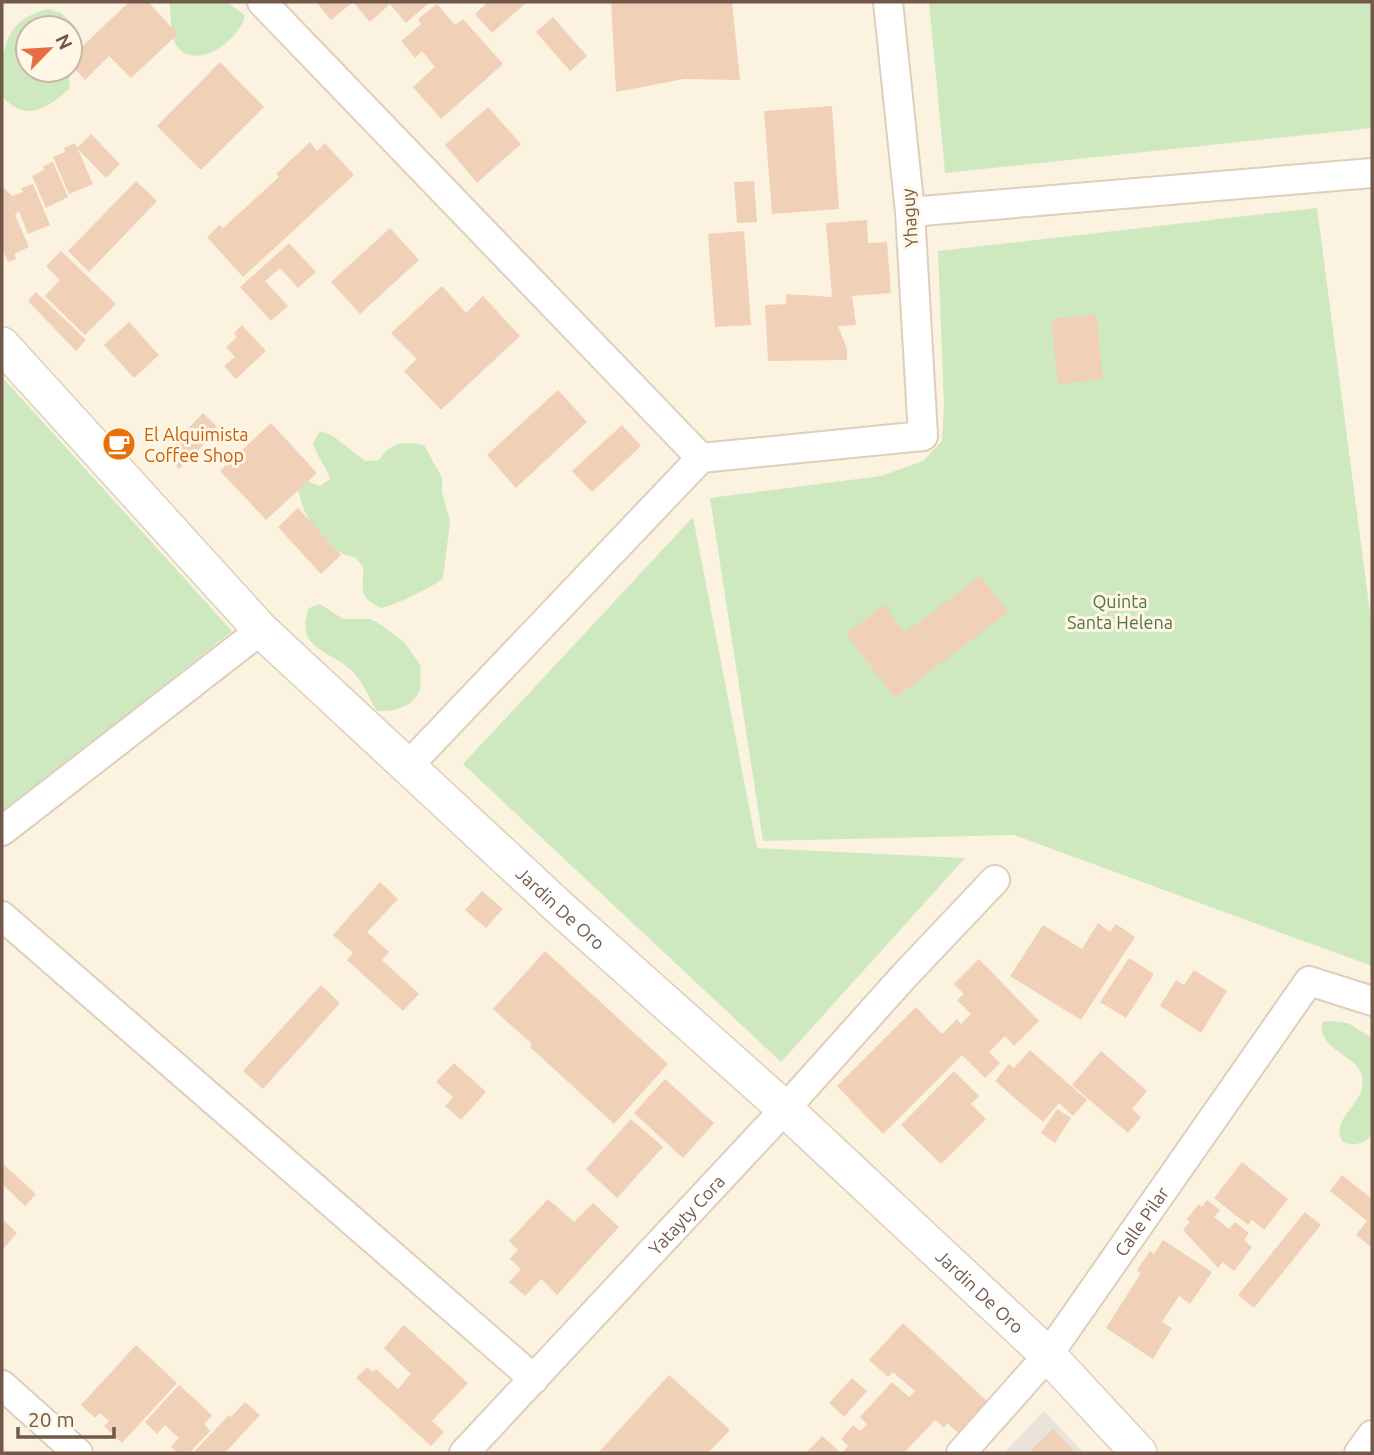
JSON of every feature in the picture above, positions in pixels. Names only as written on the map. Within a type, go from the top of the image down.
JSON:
[{"type":"street","points":[[262,2],[701,458],[407,767]]},
{"type":"street","name":"Yhaguy","points":[[701,458],[923,436],[910,212],[888,2]]},
{"type":"street","points":[[910,212],[1372,173]]},
{"type":"street","name":"Jardin De Oro","points":[[2,345],[261,630],[551,899],[785,1109],[1048,1355],[1139,1453]]},
{"type":"street","points":[[2,831],[261,630]]},
{"type":"street","name":"Yatayty Cora","points":[[464,1453],[995,880]]},
{"type":"street","points":[[2,916],[534,1379]]},
{"type":"street","name":"Calle Pilar","points":[[961,1453],[1048,1355],[1309,981],[1372,1001]]},
{"type":"street","points":[[2,1385],[78,1453]]},
{"type":"street","points":[[1359,1453],[1372,1435]]},
{"type":"shaded area","points":[[1044,1411],[1084,1453],[1004,1453]]},
{"type":"green space","points":[[169,2],[226,2],[245,15],[236,33],[227,42],[206,54],[196,56],[186,53],[174,41]]},
{"type":"green space","points":[[929,2],[1372,2],[1372,128],[945,173]]},
{"type":"green space","points":[[48,9],[62,14],[35,14]]},
{"type":"green space","points":[[14,29],[14,84],[70,84],[70,88],[45,107],[28,111],[19,109],[2,96],[4,54]]},
{"type":"green space","name":"Quinta Santa Helena","points":[[1317,208],[1372,628],[1372,966],[1014,835],[763,841],[710,498],[881,476],[923,461],[942,441],[944,406],[938,251]]},
{"type":"green space","points":[[2,377],[232,631],[2,814]]},
{"type":"green space","points":[[320,431],[333,436],[365,461],[379,460],[388,449],[398,444],[424,445],[442,478],[442,492],[450,521],[443,578],[414,595],[382,608],[365,596],[363,567],[355,557],[334,549],[317,533],[305,513],[298,490],[307,481],[320,486],[330,479],[313,443]]},
{"type":"green space","points":[[693,517],[757,848],[965,858],[781,1062],[463,764]]},
{"type":"green space","points":[[320,604],[343,619],[370,619],[405,643],[421,666],[420,689],[413,700],[390,711],[377,711],[355,673],[310,640],[306,632],[309,608]]},
{"type":"green space","points":[[1322,1022],[1348,1023],[1372,1038],[1372,1134],[1358,1144],[1342,1141],[1340,1132],[1344,1117],[1359,1095],[1362,1077],[1359,1069],[1326,1040],[1322,1032]]},
{"type":"building","points":[[129,2],[148,2],[178,34],[131,78],[109,56],[85,80],[84,45]]},
{"type":"building","points":[[316,2],[351,2],[352,3],[331,20]]},
{"type":"building","points":[[355,2],[430,2],[406,23],[390,4],[370,22]]},
{"type":"building","points":[[488,2],[527,2],[492,33],[475,14]]},
{"type":"building","points":[[611,2],[732,2],[740,80],[684,79],[616,92]]},
{"type":"building","points":[[437,4],[455,25],[463,19],[503,64],[441,119],[413,87],[435,67],[422,51],[415,58],[401,41],[421,24],[418,19]]},
{"type":"building","points":[[553,17],[587,56],[570,71],[536,32]]},
{"type":"building","points":[[220,62],[264,107],[201,170],[157,126]]},
{"type":"building","points":[[832,106],[839,209],[772,214],[764,111]]},
{"type":"building","points":[[488,107],[521,144],[477,183],[445,145]]},
{"type":"building","points":[[91,134],[120,164],[106,178],[77,148]]},
{"type":"building","points":[[310,142],[317,151],[325,143],[354,175],[243,277],[207,237],[219,225],[223,228],[279,177],[276,174]]},
{"type":"building","points":[[75,143],[93,184],[69,194],[53,157],[65,152],[64,148]]},
{"type":"building","points":[[53,162],[68,197],[46,208],[32,176],[44,170],[43,166]]},
{"type":"building","points":[[136,181],[157,201],[89,272],[68,251]]},
{"type":"building","points":[[754,181],[757,222],[737,223],[734,182]]},
{"type":"building","points":[[33,184],[50,225],[28,234],[19,211],[15,215],[29,247],[14,254],[16,259],[8,262],[2,248],[2,186],[12,196],[23,192],[21,188]]},
{"type":"building","points":[[867,220],[868,243],[887,242],[891,293],[852,296],[856,325],[838,326],[847,349],[847,360],[768,361],[765,305],[786,304],[786,294],[832,297],[826,223]]},
{"type":"building","points":[[390,228],[419,260],[360,314],[331,282]]},
{"type":"building","points":[[744,231],[751,325],[715,327],[708,234]]},
{"type":"building","points":[[289,243],[316,272],[298,288],[280,268],[265,281],[288,306],[271,321],[240,287]]},
{"type":"building","points":[[61,251],[116,304],[85,335],[45,296],[60,280],[46,266]]},
{"type":"building","points":[[442,286],[466,313],[483,296],[520,336],[441,410],[404,371],[417,359],[391,333]]},
{"type":"building","points":[[36,292],[86,340],[76,351],[28,301]]},
{"type":"building","points":[[1096,314],[1103,379],[1058,384],[1051,319]]},
{"type":"building","points":[[129,322],[159,355],[134,378],[104,345]]},
{"type":"building","points":[[242,325],[266,351],[236,379],[224,366],[235,357],[226,347],[237,337],[234,333]]},
{"type":"building","points":[[558,390],[587,422],[516,488],[487,455]]},
{"type":"building","points":[[203,413],[219,429],[179,469],[164,454]]},
{"type":"building","points":[[271,423],[317,473],[266,520],[220,471]]},
{"type":"building","points":[[622,425],[641,446],[592,492],[572,471]]},
{"type":"building","points":[[298,508],[341,555],[321,574],[278,527]]},
{"type":"building","points":[[980,576],[1008,612],[895,698],[846,634],[884,605],[905,633]]},
{"type":"building","points":[[380,882],[398,899],[367,932],[389,952],[382,960],[419,994],[403,1011],[347,960],[353,953],[333,935]]},
{"type":"building","points":[[482,891],[503,909],[486,928],[465,910]]},
{"type":"building","points":[[1098,923],[1110,932],[1116,924],[1135,937],[1081,1020],[1010,976],[1043,925],[1082,949]]},
{"type":"building","points":[[545,951],[668,1064],[614,1124],[493,1009]]},
{"type":"building","points":[[1129,958],[1154,974],[1126,1018],[1100,1002]]},
{"type":"building","points":[[979,959],[1039,1021],[1014,1046],[1005,1036],[989,1052],[1000,1063],[985,1078],[962,1055],[883,1134],[837,1086],[916,1007],[942,1034],[957,1019],[961,1024],[971,1014],[957,1000],[964,994],[954,984]]},
{"type":"building","points":[[1194,970],[1227,991],[1201,1033],[1160,1006],[1176,980],[1184,985]]},
{"type":"building","points":[[321,985],[340,1003],[263,1089],[243,1071]]},
{"type":"building","points":[[1030,1050],[1087,1100],[1073,1116],[1059,1103],[1043,1122],[995,1081],[1009,1064],[1014,1068]]},
{"type":"building","points":[[1101,1051],[1147,1091],[1132,1109],[1141,1117],[1128,1133],[1072,1085]]},
{"type":"building","points":[[454,1063],[486,1092],[461,1120],[445,1106],[453,1097],[436,1082]]},
{"type":"building","points":[[954,1071],[979,1096],[971,1104],[986,1119],[941,1164],[901,1125]]},
{"type":"building","points":[[665,1079],[714,1123],[683,1158],[634,1113]]},
{"type":"building","points":[[1057,1109],[1071,1118],[1055,1143],[1041,1133]]},
{"type":"building","points":[[631,1119],[663,1147],[617,1198],[586,1169]]},
{"type":"building","points":[[1242,1162],[1288,1199],[1264,1230],[1252,1220],[1248,1225],[1214,1198]]},
{"type":"building","points":[[2,1163],[36,1194],[25,1206],[2,1184]]},
{"type":"building","points":[[1342,1175],[1372,1199],[1372,1248],[1356,1235],[1367,1221],[1330,1191]]},
{"type":"building","points":[[548,1199],[574,1222],[593,1203],[619,1227],[557,1295],[541,1279],[525,1296],[509,1282],[521,1269],[510,1259],[518,1250],[509,1241]]},
{"type":"building","points":[[1207,1200],[1220,1210],[1214,1217],[1229,1229],[1235,1222],[1249,1233],[1244,1240],[1252,1247],[1234,1271],[1223,1262],[1218,1268],[1183,1230],[1190,1222],[1187,1219],[1199,1204],[1202,1207]]},
{"type":"building","points":[[1305,1212],[1321,1225],[1254,1308],[1238,1295]]},
{"type":"building","points":[[2,1219],[17,1233],[2,1250]]},
{"type":"building","points":[[1163,1240],[1212,1272],[1190,1304],[1179,1296],[1162,1322],[1172,1328],[1153,1359],[1106,1328],[1141,1273],[1137,1270],[1150,1251],[1154,1254]]},
{"type":"building","points":[[903,1323],[988,1402],[959,1434],[947,1423],[944,1428],[935,1420],[904,1453],[842,1453],[848,1446],[841,1439],[853,1425],[860,1431],[867,1424],[860,1417],[892,1382],[909,1397],[915,1391],[893,1372],[888,1377],[869,1360]]},
{"type":"building","points":[[404,1325],[468,1383],[432,1421],[444,1432],[431,1446],[356,1378],[367,1367],[373,1372],[376,1369],[398,1389],[411,1374],[384,1348]]},
{"type":"building","points":[[136,1345],[177,1383],[122,1443],[104,1426],[109,1421],[100,1413],[95,1418],[81,1405]]},
{"type":"building","points":[[669,1375],[730,1430],[708,1453],[598,1453]]},
{"type":"building","points":[[852,1378],[867,1391],[844,1417],[829,1403]]},
{"type":"building","points":[[179,1385],[212,1415],[204,1424],[210,1431],[189,1453],[178,1453],[171,1447],[179,1438],[165,1425],[157,1434],[145,1422]]},
{"type":"building","points":[[245,1402],[260,1415],[225,1453],[193,1453],[229,1415],[231,1417]]},
{"type":"building","points":[[1053,1429],[1076,1453],[1028,1453]]},
{"type":"building","points":[[822,1436],[841,1453],[806,1453]]},
{"type":"place","name":"El Alquimista Coffee Shop","points":[[119,444]]}]
